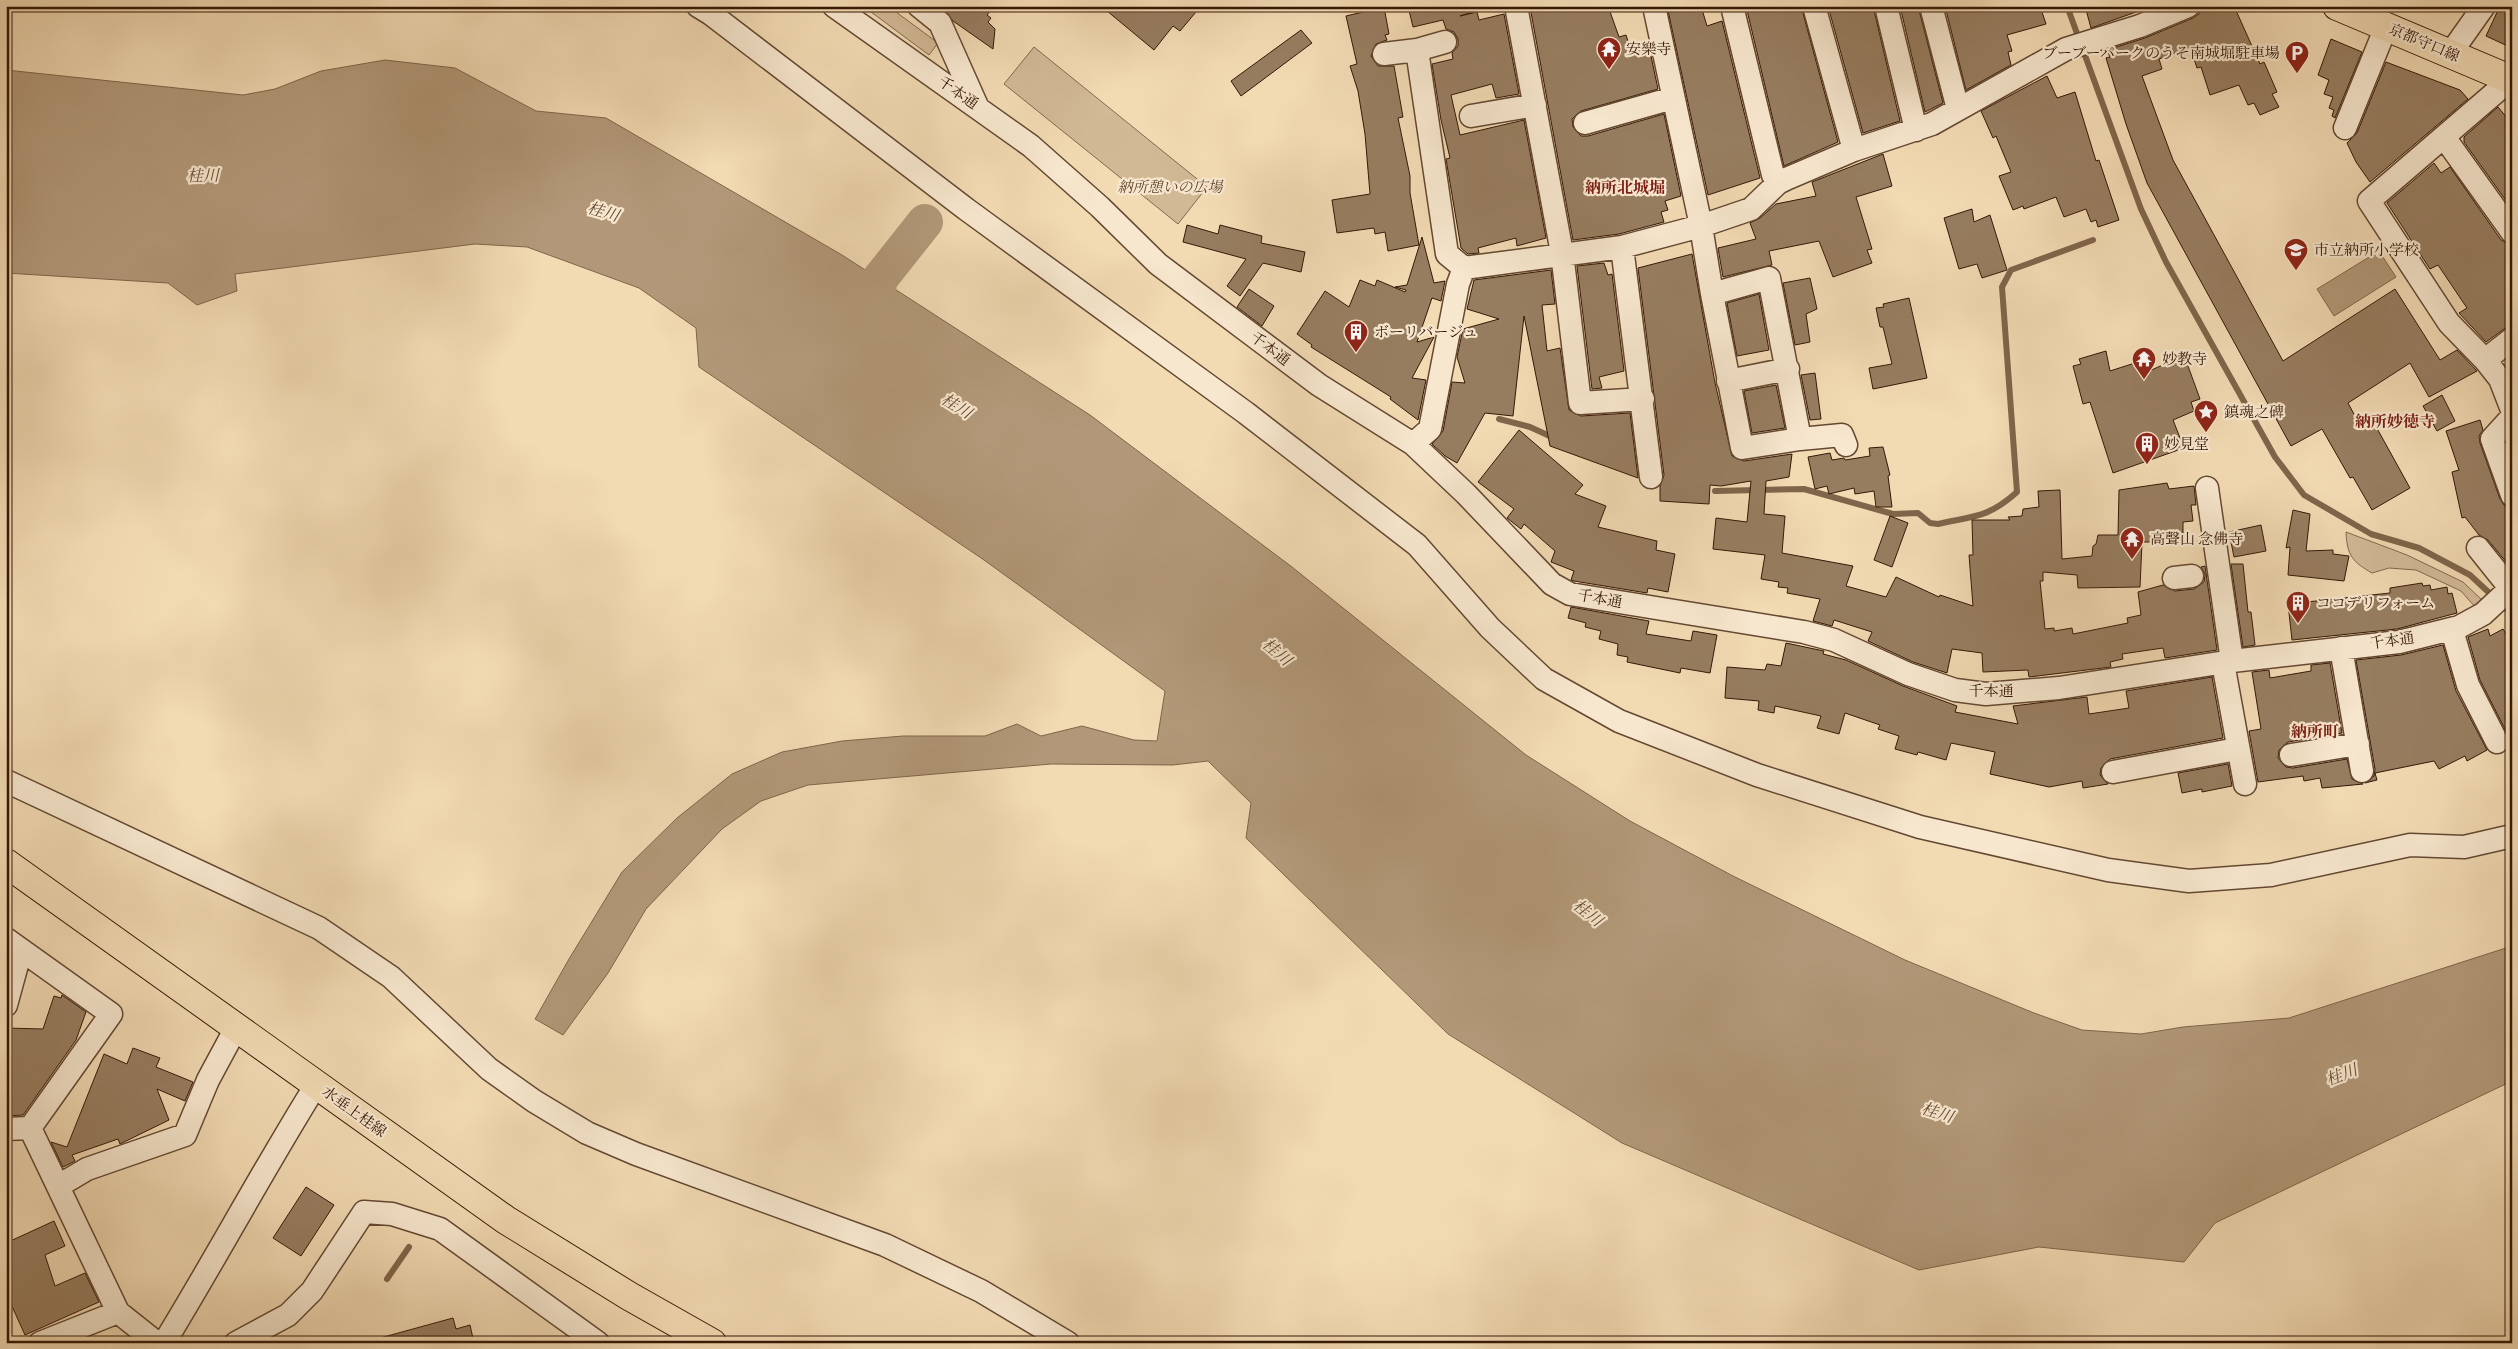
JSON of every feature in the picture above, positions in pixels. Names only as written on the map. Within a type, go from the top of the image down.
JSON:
[{"type":"main road","name":"京都守口線","points":[[2337,6],[2511,80]]},
{"type":"main road","name":"水垂上桂線","points":[[6,863],[506,1220],[712,1343]]},
{"type":"street","points":[[698,6],[966,209],[1246,413],[1417,544],[1490,628],[1544,679],[1618,721],[1757,775],[1920,827],[2108,870],[2189,881],[2270,875],[2410,846],[2464,847],[2512,836]]},
{"type":"street","name":"千本通","points":[[834,6],[978,106],[1031,146],[1100,207],[1158,264],[1319,385],[1413,444],[1466,494],[1552,584],[1570,594],[1804,632],[1834,640],[1908,674],[1955,690],[1986,694],[2059,688],[2228,662],[2399,642],[2452,630],[2483,614],[2510,588]]},
{"type":"street","points":[[919,6],[946,15],[978,106]]},
{"type":"street","points":[[1516,6],[1562,253],[1580,403],[1643,399]]},
{"type":"street","points":[[1654,6],[1702,226],[1712,294],[1742,448],[1842,434],[1846,445]]},
{"type":"street","points":[[1732,6],[1771,166],[1778,183]]},
{"type":"street","points":[[1814,6],[1854,150]]},
{"type":"street","points":[[1886,6],[1916,130]]},
{"type":"street","points":[[1931,6],[1958,109]]},
{"type":"street","points":[[1418,50],[1447,254],[1464,268],[1562,253],[1622,247],[1702,226],[1751,209],[1778,183],[1854,150],[1916,130],[2066,49],[2140,26],[2188,6]]},
{"type":"street","points":[[2450,54],[2484,6]]},
{"type":"street","points":[[2345,128],[2386,27]]},
{"type":"street","points":[[1384,54],[1418,50],[1445,42]]},
{"type":"street","points":[[2511,80],[2369,201],[2449,323],[2485,360],[2500,379],[2512,410]]},
{"type":"street","points":[[1585,123],[1673,98]]},
{"type":"street","points":[[1471,116],[1535,106]]},
{"type":"street","points":[[2444,136],[2510,225]]},
{"type":"street","points":[[1622,247],[1643,399],[1651,477]]},
{"type":"street","points":[[1413,444],[1430,429],[1458,284],[1464,268]]},
{"type":"street","points":[[1712,294],[1769,278],[1788,369],[1800,440]]},
{"type":"street","points":[[2485,360],[2512,339]]},
{"type":"street","points":[[1728,380],[1788,369]]},
{"type":"street","points":[[2512,417],[2492,439],[2512,496]]},
{"type":"street","points":[[2206,488],[2198,575],[2228,662],[2237,748],[2245,784]]},
{"type":"street","points":[[2478,548],[2510,588]]},
{"type":"street","points":[[2452,630],[2468,685],[2497,742]]},
{"type":"street","points":[[2342,648],[2362,771]]},
{"type":"street","points":[[2291,755],[2358,744]]},
{"type":"street","points":[[2113,772],[2237,748]]},
{"type":"street","points":[[6,781],[319,928],[391,977],[489,1069],[534,1101],[587,1133],[636,1154],[884,1245],[981,1291],[1068,1343]]},
{"type":"street","points":[[6,1005],[14,944],[111,1014],[30,1128]]},
{"type":"street","points":[[60,1186],[86,1169],[185,1135],[208,1080],[236,1028]]},
{"type":"street","points":[[164,1343],[203,1279],[273,1154],[316,1085]]},
{"type":"street","points":[[6,1129],[30,1128]]},
{"type":"street","points":[[30,1128],[60,1186],[118,1312],[157,1343]]},
{"type":"street","points":[[236,1343],[288,1315],[312,1291],[364,1212],[392,1214],[440,1229],[598,1343]]},
{"type":"street","points":[[40,1343],[118,1312]]},
{"type":"green space","points":[[863,6],[888,6],[938,43],[929,55]]},
{"type":"green space","name":"納所憩いの広場","points":[[1034,47],[1207,187],[1178,224],[1004,84]]},
{"type":"green space","points":[[2346,532],[2407,555],[2463,582],[2482,600],[2476,608],[2461,591],[2416,570],[2389,568],[2372,573],[2352,557],[2348,547]]},
{"type":"water","name":"桂川","points":[[385,60],[455,68],[536,111],[606,118],[842,255],[1090,415],[1292,567],[1526,755],[1630,821],[1733,876],[1905,960],[2034,1013],[2082,1030],[2141,1034],[2183,1027],[2289,1018],[2512,946],[2512,1081],[2215,1223],[2184,1262],[2039,1247],[1919,1270],[1622,1143],[1448,1034],[1246,838],[1251,803],[1208,761],[1173,765],[1051,764],[808,785],[761,801],[722,829],[646,909],[608,973],[563,1035],[535,1019],[622,872],[677,818],[732,774],[782,752],[842,741],[903,736],[985,736],[1017,724],[1041,736],[1082,726],[1134,740],[1157,741],[1165,691],[984,560],[699,367],[696,328],[639,288],[527,247],[475,244],[235,274],[237,291],[197,305],[168,283],[6,273],[6,70],[243,95],[275,89],[321,71]]},
{"type":"water","points":[[2379,251],[2396,277],[2334,316],[2317,289]]},
{"type":"building","points":[[940,6],[994,6],[987,15],[991,18],[988,22],[995,29],[993,49],[953,21]]},
{"type":"building","points":[[1101,6],[1201,6],[1180,31],[1173,26],[1154,50]]},
{"type":"building","points":[[1408,6],[1472,6],[1473,12],[1460,16],[1477,12],[1479,20],[1504,14],[1519,94],[1496,98],[1492,84],[1451,95],[1460,135],[1524,120],[1546,238],[1517,246],[1516,238],[1478,248],[1479,253],[1468,254],[1461,248],[1446,159],[1450,158],[1441,120],[1432,64],[1453,59],[1452,53],[1458,46],[1458,39],[1454,32],[1446,29],[1443,20],[1413,27]]},
{"type":"building","points":[[1608,6],[1619,37],[1626,35],[1630,48],[1648,42],[1658,89],[1581,111],[1572,119],[1573,127],[1581,136],[1588,136],[1664,114],[1681,196],[1665,201],[1668,210],[1661,212],[1664,222],[1619,234],[1573,240],[1530,7]]},
{"type":"building","points":[[1667,6],[1701,6],[1707,26],[1722,21],[1760,178],[1708,195]]},
{"type":"building","points":[[1746,6],[1801,6],[1838,142],[1784,166]]},
{"type":"building","points":[[1828,6],[1873,6],[1900,121],[1863,133]]},
{"type":"building","points":[[1900,6],[1918,6],[1943,103],[1925,112]]},
{"type":"building","points":[[1945,6],[2040,6],[2046,24],[2007,35],[2012,51],[2008,52],[2011,65],[1966,90]]},
{"type":"building","points":[[2085,6],[2153,6],[2091,28]]},
{"type":"building","points":[[2201,6],[2234,6],[2260,64],[2264,62],[2277,92],[2272,94],[2279,107],[2260,115],[2254,103],[2248,105],[2239,85],[2210,95],[2201,67],[2197,68],[2190,47],[2159,59],[2162,69],[2142,76],[2173,160],[2283,361],[2395,289],[2440,360],[2457,350],[2477,371],[2429,397],[2410,363],[2348,403],[2362,429],[2374,423],[2410,488],[2372,510],[2353,477],[2350,478],[2322,429],[2291,446],[2147,183],[2126,124],[2106,58],[2110,57],[2107,50],[2145,38],[2193,18],[2199,14]]},
{"type":"building","points":[[1384,7],[1389,34],[1385,35],[1387,40],[1376,44],[1371,56],[1378,66],[1394,66],[1403,117],[1398,118],[1410,176],[1410,193],[1419,245],[1388,251],[1385,232],[1375,234],[1374,228],[1337,233],[1332,200],[1370,194],[1365,134],[1358,91],[1350,66],[1357,64],[1346,16]]},
{"type":"building","points":[[2499,8],[2512,14],[2512,48],[2486,36]]},
{"type":"building","points":[[1301,30],[1312,43],[1241,96],[1231,81]]},
{"type":"building","points":[[2331,39],[2362,52],[2335,118],[2332,116],[2334,110],[2329,108],[2333,97],[2324,94],[2329,80],[2318,75]]},
{"type":"building","points":[[2386,62],[2460,90],[2468,99],[2370,182],[2356,162],[2347,143],[2357,133]]},
{"type":"building","points":[[2047,76],[2057,98],[2075,92],[2096,161],[2099,160],[2119,220],[2098,227],[2096,220],[2091,222],[2086,209],[2064,217],[2056,197],[2024,209],[2023,206],[2013,210],[1999,176],[2011,172],[1996,136],[1993,138],[1981,111]]},
{"type":"building","points":[[2498,107],[2512,124],[2512,209],[2464,142],[2464,137]]},
{"type":"building","points":[[1883,154],[1892,186],[1856,197],[1872,249],[1867,250],[1872,263],[1833,277],[1819,241],[1769,251],[1772,265],[1723,277],[1718,248],[1756,239],[1750,223],[1760,218],[1776,204],[1816,196],[1812,182]]},
{"type":"building","points":[[2434,163],[2441,173],[2450,167],[2501,240],[2512,245],[2512,326],[2504,329],[2486,342],[2459,313],[2467,308],[2438,265],[2430,269],[2387,203]]},
{"type":"building","points":[[1972,209],[1974,222],[1990,215],[2007,270],[1982,278],[1977,264],[1959,269],[1944,218]]},
{"type":"building","points":[[1187,225],[1218,234],[1220,225],[1262,236],[1261,243],[1305,252],[1301,272],[1263,263],[1240,296],[1227,286],[1246,259],[1183,242]]},
{"type":"building","points":[[1422,237],[1434,283],[1445,281],[1441,301],[1432,298],[1417,342],[1434,337],[1412,378],[1426,380],[1418,420],[1390,399],[1391,397],[1311,347],[1312,345],[1297,334],[1325,291],[1349,307],[1360,280],[1375,286],[1377,280],[1405,292],[1406,290],[1395,287],[1407,285]]},
{"type":"building","points":[[1692,254],[1715,383],[1732,456],[1744,461],[1792,454],[1789,477],[1766,481],[1764,514],[1785,516],[1782,553],[1853,566],[1846,586],[1886,597],[1896,577],[1939,597],[1940,595],[1973,606],[1969,555],[1973,555],[1972,520],[2010,520],[2008,517],[2022,516],[2023,509],[2039,507],[2038,491],[2060,490],[2062,559],[2092,556],[2093,546],[2096,544],[2098,535],[2118,535],[2119,490],[2167,483],[2169,489],[2194,486],[2196,505],[2191,505],[2193,521],[2183,522],[2183,542],[2142,542],[2140,587],[2078,588],[2077,575],[2043,572],[2043,581],[2040,581],[2045,629],[2054,628],[2054,631],[2072,628],[2073,634],[2128,623],[2127,618],[2141,615],[2138,592],[2163,585],[2175,591],[2194,589],[2204,582],[2205,574],[2201,567],[2205,566],[2217,650],[2165,658],[2163,648],[2122,654],[2123,659],[2110,662],[2111,667],[2029,677],[2028,670],[1983,672],[1982,653],[1952,649],[1947,673],[1913,662],[1868,641],[1872,632],[1834,620],[1832,626],[1813,621],[1820,599],[1787,593],[1788,588],[1778,587],[1779,582],[1761,579],[1765,555],[1713,549],[1716,518],[1747,522],[1751,481],[1721,486],[1710,485],[1709,504],[1660,501],[1660,486],[1664,475],[1638,268]]},
{"type":"building","points":[[1604,263],[1608,275],[1612,274],[1624,371],[1599,377],[1602,388],[1592,389],[1577,266]]},
{"type":"building","points":[[1551,270],[1555,304],[1542,305],[1547,351],[1560,348],[1569,410],[1581,416],[1630,413],[1638,478],[1550,446],[1524,316],[1513,416],[1485,413],[1457,463],[1445,456],[1432,444],[1443,431],[1452,382],[1465,383],[1457,357],[1463,329],[1499,319],[1467,309],[1474,280]]},
{"type":"building","points":[[1810,278],[1817,309],[1806,314],[1810,342],[1795,345],[1783,283]]},
{"type":"building","points":[[1249,289],[1274,306],[1262,326],[1237,307]]},
{"type":"building","points":[[1759,294],[1769,350],[1737,356],[1727,303]]},
{"type":"building","points":[[1909,298],[1927,378],[1873,389],[1869,368],[1892,364],[1883,327],[1880,327],[1876,308],[1884,307],[1883,304]]},
{"type":"building","points":[[2106,351],[2110,371],[2138,362],[2143,374],[2184,355],[2200,399],[2191,402],[2194,411],[2173,420],[2184,448],[2113,473],[2090,402],[2083,404],[2073,366],[2081,364],[2079,359]]},
{"type":"building","points":[[1815,373],[1821,419],[1810,420],[1801,375]]},
{"type":"building","points":[[1776,385],[1785,428],[1752,433],[1744,391]]},
{"type":"building","points":[[2442,395],[2455,421],[2437,431],[2423,406]]},
{"type":"building","points":[[2480,420],[2483,430],[2479,436],[2480,443],[2500,499],[2504,505],[2512,508],[2512,569],[2488,540],[2479,535],[2465,517],[2462,518],[2452,472],[2459,470],[2446,431]]},
{"type":"building","points":[[1519,430],[1583,485],[1575,494],[1606,506],[1598,527],[1657,541],[1656,550],[1675,554],[1668,592],[1648,588],[1647,593],[1571,580],[1574,571],[1551,562],[1555,551],[1524,524],[1521,529],[1507,518],[1514,509],[1478,482]]},
{"type":"building","points":[[1883,447],[1890,475],[1888,476],[1892,507],[1876,507],[1874,491],[1855,494],[1854,488],[1829,494],[1827,486],[1815,489],[1808,457],[1830,453],[1832,460],[1844,458],[1845,460],[1870,456],[1869,448]]},
{"type":"building","points":[[2293,510],[2310,514],[2306,551],[2333,550],[2333,554],[2349,556],[2344,581],[2288,575],[2290,547],[2286,548]]},
{"type":"building","points":[[1890,516],[1908,523],[1892,567],[1874,560]]},
{"type":"building","points":[[2261,525],[2266,551],[2234,557],[2229,532]]},
{"type":"building","points":[[2231,564],[2243,564],[2248,612],[2251,612],[2255,645],[2243,647]]},
{"type":"building","points":[[2422,583],[2423,586],[2430,585],[2431,590],[2447,587],[2448,594],[2452,593],[2457,613],[2397,629],[2292,640],[2288,604],[2390,593],[2390,588]]},
{"type":"building","points":[[1571,607],[1649,621],[1646,634],[1691,641],[1693,631],[1717,635],[1710,673],[1681,668],[1680,673],[1627,662],[1628,657],[1617,655],[1618,644],[1599,639],[1601,631],[1585,627],[1586,623],[1568,618]]},
{"type":"building","points":[[2488,629],[2490,636],[2503,629],[2512,643],[2512,733],[2508,735],[2480,680],[2468,637]]},
{"type":"building","points":[[1786,643],[1824,651],[1823,654],[1846,660],[1903,686],[1957,706],[1955,712],[2018,724],[2013,706],[2087,697],[2089,714],[2129,708],[2126,691],[2212,677],[2223,738],[2110,759],[2101,768],[2100,775],[2108,784],[2083,788],[2082,781],[2049,787],[1990,774],[1995,752],[1951,743],[1946,760],[1918,752],[1917,755],[1895,749],[1899,736],[1878,729],[1880,725],[1845,713],[1839,734],[1817,728],[1821,716],[1775,706],[1774,713],[1758,710],[1759,701],[1725,698],[1727,667],[1765,670],[1767,664],[1781,666]]},
{"type":"building","points":[[2443,645],[2456,691],[2487,750],[2467,761],[2465,756],[2439,769],[2434,761],[2375,773],[2377,780],[2365,783],[2374,776],[2375,769],[2356,660],[2401,655]]},
{"type":"building","points":[[2330,663],[2342,733],[2288,742],[2279,750],[2278,758],[2286,767],[2293,768],[2347,759],[2352,779],[2363,784],[2322,788],[2320,778],[2304,781],[2303,776],[2258,782],[2249,731],[2261,729],[2252,672],[2269,670],[2270,678],[2311,671],[2311,665]]},
{"type":"building","points":[[2228,764],[2232,786],[2202,792],[2202,789],[2182,793],[2178,773]]},
{"type":"building","points":[[62,995],[86,1012],[76,1040],[23,1115],[6,1116],[6,1028],[43,1029],[54,996],[61,998]]},
{"type":"building","points":[[133,1048],[160,1058],[156,1067],[193,1082],[185,1101],[157,1089],[169,1120],[120,1144],[118,1139],[72,1155],[75,1161],[63,1167],[51,1142],[67,1147],[104,1054],[127,1064]]},
{"type":"building","points":[[306,1187],[334,1205],[301,1256],[273,1238]]},
{"type":"building","points":[[54,1221],[65,1246],[45,1255],[55,1286],[85,1273],[99,1302],[25,1335],[6,1293],[6,1243]]},
{"type":"building","points":[[453,1318],[456,1329],[470,1325],[474,1343],[381,1343],[380,1338]]},
{"type":"waterway","points":[[2067,6],[2141,209],[2166,262],[2275,457],[2304,495],[2371,534],[2419,548],[2470,575],[2512,614]]},
{"type":"waterway","points":[[876,328],[879,280],[925,222]]},
{"type":"waterway","points":[[1715,491],[1804,489],[1893,514],[1918,513],[1930,523],[1938,524],[1980,515],[2007,501],[2017,492],[2002,287],[2011,270],[2093,240]]},
{"type":"waterway","points":[[1499,419],[1530,427],[1554,438]]},
{"type":"waterway","points":[[387,1279],[409,1247]]},
{"type":"place","name":"安樂寺","points":[[1609,70]]},
{"type":"place","name":"ブーブーパークのうそ南城堀駐車場","points":[[2297,74]]},
{"type":"place","name":"市立納所小学校","points":[[2296,271]]},
{"type":"place","name":"ボーリバージュ","points":[[1356,353]]},
{"type":"place","name":"妙教寺","points":[[2144,380]]},
{"type":"place","name":"鎮魂之碑","points":[[2206,433]]},
{"type":"place","name":"妙見堂","points":[[2147,465]]},
{"type":"place","name":"高聲山 念佛寺","points":[[2132,560]]},
{"type":"place","name":"ココデリフォーム","points":[[2298,624]]},
{"type":"district","name":"納所北城堀","points":[[1625,189]]},
{"type":"district","name":"納所妙徳寺","points":[[2395,423]]},
{"type":"district","name":"納所町","points":[[2315,733]]}]
